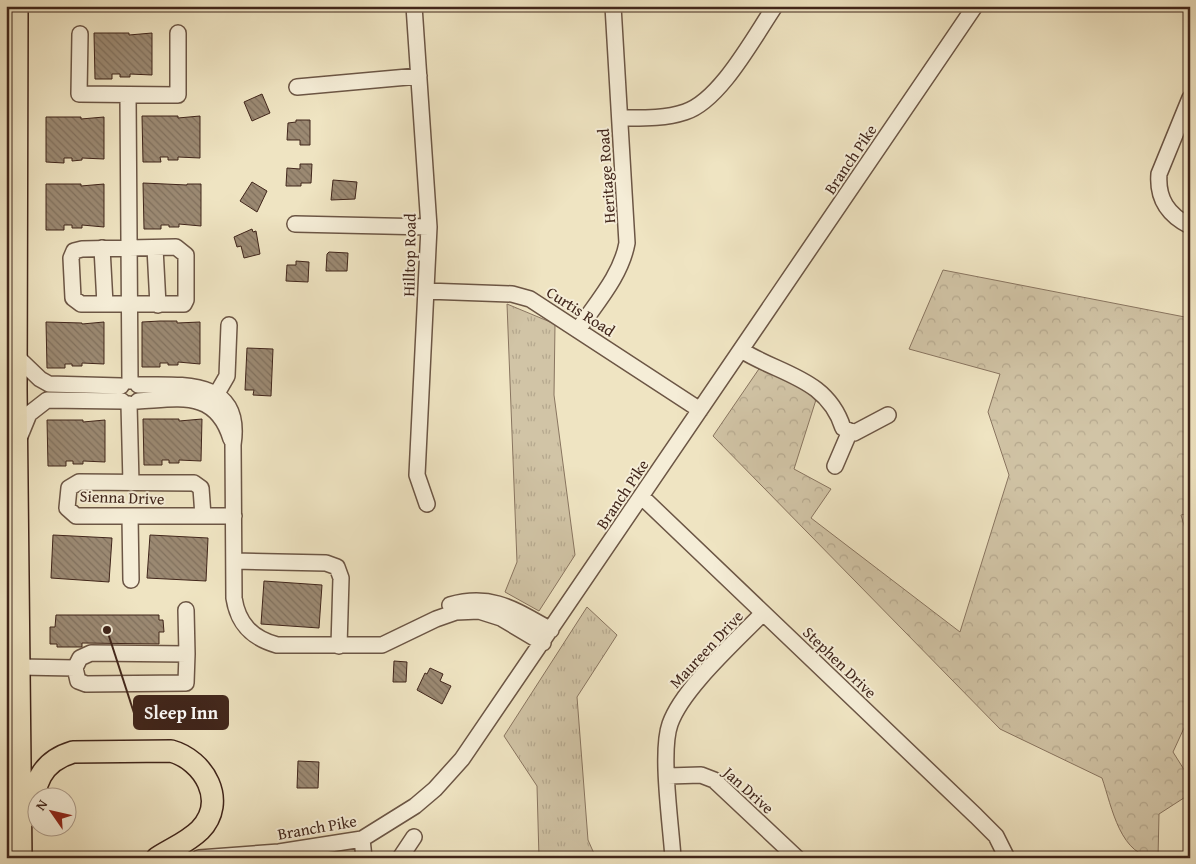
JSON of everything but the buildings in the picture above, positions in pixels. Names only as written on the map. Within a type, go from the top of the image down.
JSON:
[{"type":"highway","points":[[17,6],[16,357],[21,851]]},
{"type":"highway","points":[[21,851],[31,830],[33,794],[38,780],[52,761],[73,752],[171,751],[188,758],[205,774],[209,782],[212,802],[207,820],[201,829],[157,858]]},
{"type":"street","name":"Hilltop Road","points":[[414,6],[429,227],[418,475],[426,504]]},
{"type":"street","name":"Heritage Road","points":[[578,330],[618,272],[625,257],[628,233],[613,6]]},
{"type":"street","points":[[620,118],[666,116],[684,112],[703,103],[718,88],[775,6]]},
{"type":"street","name":"Branch Pike","points":[[199,858],[279,852],[362,838],[415,806],[450,773],[462,759],[642,497],[974,6]]},
{"type":"street","points":[[80,34],[79,94],[178,96],[178,33]]},
{"type":"street","points":[[297,87],[419,76]]},
{"type":"street","name":"Sienna Drive","points":[[128,96],[131,483]]},
{"type":"street","points":[[1190,98],[1162,167],[1158,185],[1164,206],[1172,215],[1190,226]]},
{"type":"street","points":[[295,224],[429,227]]},
{"type":"street","points":[[176,247],[186,255],[186,300],[179,305],[81,304],[74,298],[71,258],[74,252],[82,249],[102,248],[156,248],[176,247]]},
{"type":"street","points":[[102,248],[105,304]]},
{"type":"street","points":[[156,248],[158,304]]},
{"type":"street","name":"Curtis Road","points":[[426,291],[521,296],[539,303],[700,410]]},
{"type":"street","points":[[214,400],[227,376],[229,326]]},
{"type":"street","points":[[741,350],[820,390],[838,410],[843,428],[854,434],[888,415]]},
{"type":"street","points":[[16,357],[40,379],[49,384],[202,402],[214,400]]},
{"type":"street","points":[[17,442],[29,414],[47,400],[130,393]]},
{"type":"street","points":[[214,400],[226,424],[233,445],[236,613],[252,634],[264,642],[277,645],[382,645],[420,626],[456,612],[479,611],[547,636]]},
{"type":"street","points":[[835,466],[850,431]]},
{"type":"street","name":"Sienna Drive","points":[[203,516],[202,494],[199,484],[78,482],[69,488],[66,501],[67,508],[76,516],[130,516],[203,516],[234,516]]},
{"type":"street","name":"Stephen Drive","points":[[642,497],[976,816],[996,836],[1007,858]]},
{"type":"street","points":[[130,516],[130,580]]},
{"type":"street","points":[[234,561],[326,563],[337,567],[342,578],[339,646]]},
{"type":"street","points":[[186,610],[187,654],[186,683],[86,684],[78,681],[75,668],[80,658],[91,653],[187,654]]},
{"type":"street","name":"Maureen Drive","points":[[673,858],[667,738],[680,703],[763,613]]},
{"type":"street","points":[[20,668],[75,668]]},
{"type":"street","name":"Jan Drive","points":[[668,776],[701,775],[714,780],[797,858]]},
{"type":"street","points":[[402,857],[414,837]]},
{"type":"street","points":[[362,838],[364,858]]},
{"type":"green space","points":[[943,270],[1190,318],[1190,513],[1181,515],[1190,545],[1190,715],[1173,752],[1190,779],[1190,794],[1159,814],[1158,858],[1145,856],[1135,850],[1126,840],[1114,816],[1102,778],[1000,729],[713,436],[763,363],[821,384],[794,469],[831,489],[811,518],[960,632],[1009,475],[988,412],[1000,374],[909,349]]},
{"type":"green space","points":[[507,304],[555,324],[554,395],[575,555],[539,611],[505,592],[517,562]]},
{"type":"green space","points":[[587,607],[617,635],[577,697],[588,840],[596,858],[539,858],[537,786],[504,736]]},
{"type":"place","name":"Sleep Inn","points":[[107,630]]}]
